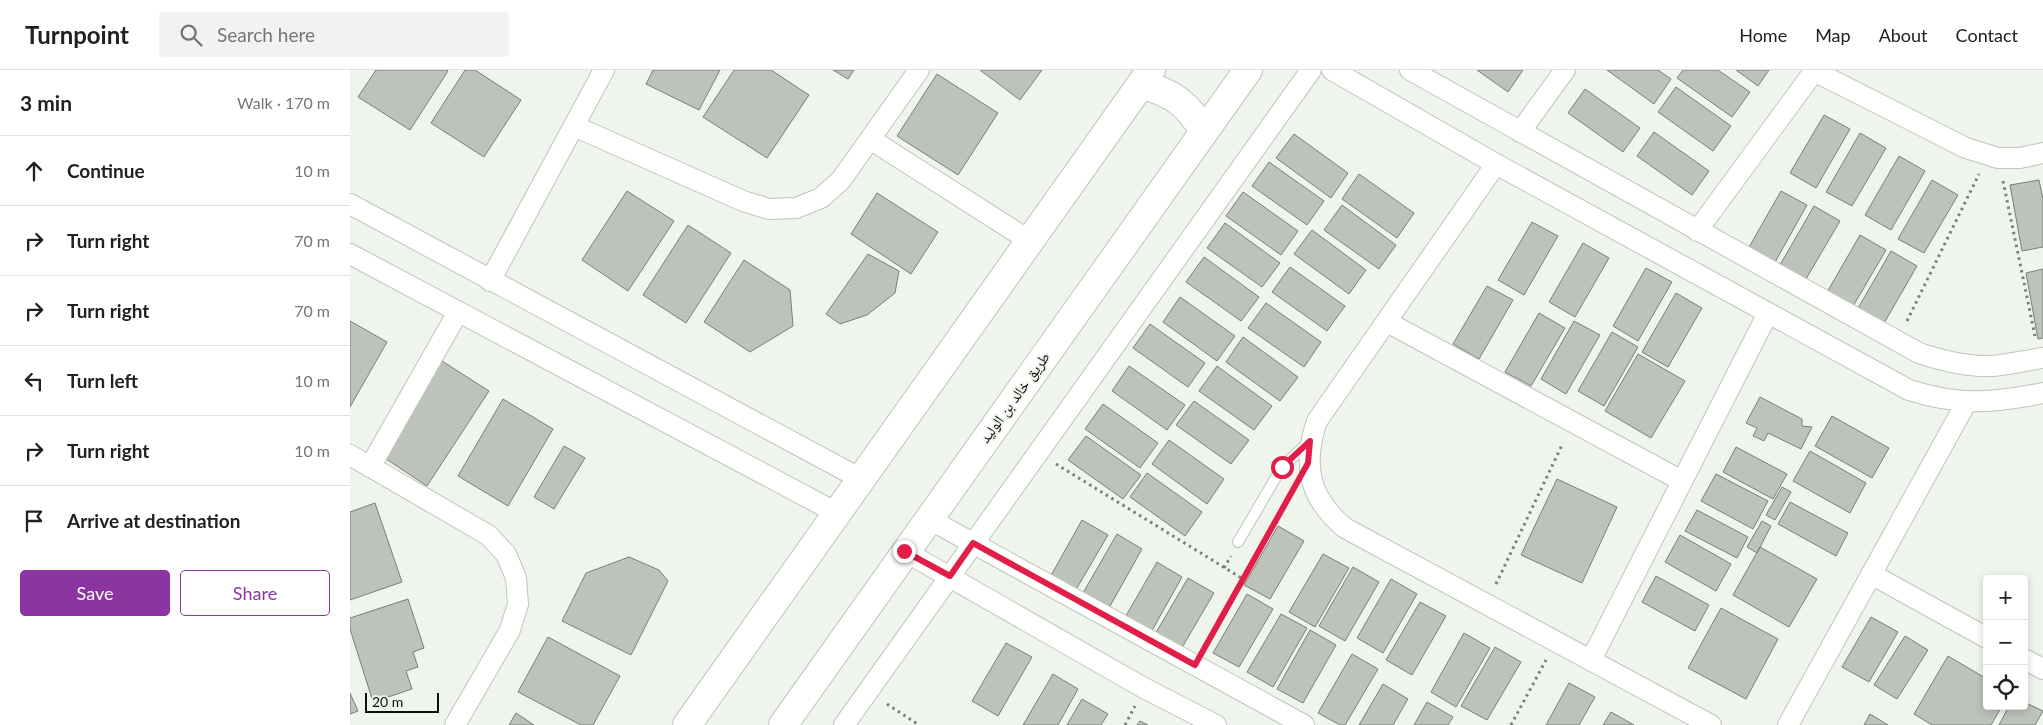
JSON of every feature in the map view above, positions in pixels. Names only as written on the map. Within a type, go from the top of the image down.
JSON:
[{"type":"street","points":[[490,281],[604,70]]},
{"type":"street","points":[[574,126],[743,201],[769,209],[796,208],[821,198],[841,180],[919,70]]},
{"type":"street","name":"طريق خالد بن الوليد","points":[[783,725],[904,551],[1248,70]]},
{"type":"street","points":[[844,725],[1311,70]]},
{"type":"street","points":[[1332,70],[1360,78],[1496,164],[1910,390],[1966,403],[1992,402],[2043,393]]},
{"type":"street","points":[[1410,70],[1919,353],[1967,365],[1992,366],[2041,359]]},
{"type":"street","points":[[1520,132],[1566,70]]},
{"type":"street","points":[[1697,231],[1814,71],[1966,148],[1993,157],[2020,158],[2043,153]]},
{"type":"street","points":[[687,725],[1146,78],[1157,88],[1186,105],[1204,132]]},
{"type":"street","points":[[870,139],[1030,241]]},
{"type":"street","points":[[1496,164],[1317,421],[1310,441],[1308,463],[1312,482],[1319,500],[1330,516],[1345,528],[1711,725]]},
{"type":"street","points":[[350,204],[860,479]]},
{"type":"street","points":[[350,254],[837,513]]},
{"type":"street","points":[[370,467],[458,312]]},
{"type":"street","points":[[1591,660],[1768,313]]},
{"type":"street","points":[[1387,322],[1682,481]]},
{"type":"street","points":[[1788,725],[1966,403]]},
{"type":"street","points":[[350,455],[488,535],[506,554],[516,578],[518,604],[510,630],[455,725]]},
{"type":"street","points":[[928,518],[1304,725]]},
{"type":"street","points":[[904,551],[1144,688],[1216,725]]},
{"type":"street","points":[[1871,574],[1983,636]]},
{"type":"street","points":[[2028,660],[2043,669]]},
{"type":"lane","points":[[1238,542],[1282,467],[1310,441]]},
{"type":"path","points":[[1897,342],[1993,157]]},
{"type":"path","points":[[1993,157],[2041,359]]},
{"type":"path","points":[[1486,604],[1573,422]]},
{"type":"path","points":[[1037,453],[1243,579]]},
{"type":"path","points":[[1195,665],[1308,463]]},
{"type":"path","points":[[1511,725],[1556,642]]},
{"type":"path","points":[[867,691],[919,725]]},
{"type":"building","points":[[376,70],[448,71],[410,130],[358,97]]},
{"type":"building","points":[[465,70],[475,70],[521,100],[484,157],[431,123]]},
{"type":"building","points":[[653,70],[720,70],[699,110],[646,84]]},
{"type":"building","points":[[734,70],[771,70],[809,95],[767,158],[703,117]]},
{"type":"building","points":[[833,70],[854,70],[848,79]]},
{"type":"building","points":[[980,70],[1042,70],[1020,100]]},
{"type":"building","points":[[1477,70],[1523,70],[1508,92]]},
{"type":"building","points":[[1607,70],[1658,70],[1671,79],[1654,104]]},
{"type":"building","points":[[1683,70],[1718,70],[1750,92],[1732,117],[1677,78]]},
{"type":"building","points":[[1736,70],[1769,70],[1758,86]]},
{"type":"building","points":[[937,74],[998,113],[958,175],[897,136]]},
{"type":"building","points":[[1676,87],[1731,126],[1713,151],[1658,112]]},
{"type":"building","points":[[1585,89],[1640,128],[1623,152],[1568,113]]},
{"type":"building","points":[[1824,115],[1850,129],[1816,188],[1790,173]]},
{"type":"building","points":[[1654,132],[1709,171],[1692,195],[1637,156]]},
{"type":"building","points":[[1860,133],[1886,148],[1852,206],[1826,192]]},
{"type":"building","points":[[1294,134],[1348,173],[1331,198],[1276,158]]},
{"type":"building","points":[[1899,156],[1925,171],[1891,230],[1865,215]]},
{"type":"building","points":[[1269,162],[1324,201],[1307,225],[1252,186]]},
{"type":"building","points":[[1359,174],[1414,213],[1397,238],[1342,199]]},
{"type":"building","points":[[1932,180],[1958,195],[1924,253],[1898,239]]},
{"type":"building","points":[[2039,180],[2043,199],[2043,247],[2022,251],[2010,185]]},
{"type":"building","points":[[627,191],[674,221],[628,291],[582,260]]},
{"type":"building","points":[[1781,191],[1807,205],[1774,264],[1748,249]]},
{"type":"building","points":[[1243,192],[1298,231],[1281,255],[1226,216]]},
{"type":"building","points":[[877,193],[938,232],[911,274],[851,234]]},
{"type":"building","points":[[1342,205],[1396,245],[1379,269],[1324,230]]},
{"type":"building","points":[[1814,206],[1840,221],[1806,279],[1780,265]]},
{"type":"building","points":[[1532,222],[1558,236],[1524,295],[1498,280]]},
{"type":"building","points":[[1225,223],[1280,263],[1262,287],[1207,248]]},
{"type":"building","points":[[688,225],[731,253],[686,323],[643,295]]},
{"type":"building","points":[[1312,230],[1366,270],[1349,294],[1294,254]]},
{"type":"building","points":[[1860,235],[1886,250],[1852,308],[1826,294]]},
{"type":"building","points":[[1583,243],[1609,258],[1575,317],[1549,302]]},
{"type":"building","points":[[1891,251],[1917,266],[1883,325],[1857,310]]},
{"type":"building","points":[[868,254],[899,271],[895,293],[867,315],[840,324],[826,314]]},
{"type":"building","points":[[1204,257],[1259,297],[1241,321],[1186,282]]},
{"type":"building","points":[[744,260],[790,290],[793,326],[750,352],[704,322]]},
{"type":"building","points":[[1290,267],[1345,306],[1327,331],[1272,292]]},
{"type":"building","points":[[1646,268],[1672,282],[1638,341],[1613,326]]},
{"type":"building","points":[[2043,269],[2043,338],[2038,339],[2026,273]]},
{"type":"building","points":[[1487,286],[1513,300],[1479,359],[1453,344]]},
{"type":"building","points":[[1676,293],[1702,308],[1668,367],[1642,352]]},
{"type":"building","points":[[1180,297],[1235,336],[1217,361],[1163,322]]},
{"type":"building","points":[[1266,303],[1321,342],[1304,367],[1248,328]]},
{"type":"building","points":[[1539,313],[1565,328],[1531,386],[1505,372]]},
{"type":"building","points":[[350,321],[387,342],[350,407]]},
{"type":"building","points":[[1574,321],[1600,335],[1566,394],[1541,379]]},
{"type":"building","points":[[1150,324],[1205,363],[1188,387],[1133,348]]},
{"type":"building","points":[[1612,332],[1638,347],[1604,406],[1578,391]]},
{"type":"building","points":[[1243,337],[1298,377],[1280,401],[1226,362]]},
{"type":"building","points":[[1638,354],[1685,381],[1651,438],[1605,411]]},
{"type":"building","points":[[442,361],[489,391],[427,486],[380,455]]},
{"type":"building","points":[[1129,366],[1185,405],[1167,430],[1112,391]]},
{"type":"building","points":[[1217,366],[1272,406],[1254,430],[1199,391]]},
{"type":"building","points":[[1760,397],[1802,419],[1802,426],[1812,427],[1801,449],[1768,433],[1764,441],[1753,436],[1757,428],[1746,423]]},
{"type":"building","points":[[503,399],[553,429],[508,506],[458,476]]},
{"type":"building","points":[[1194,401],[1249,440],[1231,464],[1176,425]]},
{"type":"building","points":[[1103,404],[1158,443],[1140,468],[1085,429]]},
{"type":"building","points":[[1832,416],[1889,448],[1872,478],[1815,446]]},
{"type":"building","points":[[1086,436],[1141,475],[1123,499],[1068,460]]},
{"type":"building","points":[[1169,440],[1224,479],[1207,504],[1152,464]]},
{"type":"building","points":[[564,446],[585,458],[554,509],[534,497]]},
{"type":"building","points":[[1736,447],[1787,474],[1773,499],[1723,472]]},
{"type":"building","points":[[1810,451],[1866,483],[1850,513],[1793,481]]},
{"type":"building","points":[[1147,473],[1202,512],[1185,536],[1130,497]]},
{"type":"building","points":[[1716,474],[1768,501],[1753,529],[1701,501]]},
{"type":"building","points":[[1557,479],[1617,507],[1582,583],[1521,555]]},
{"type":"building","points":[[1782,487],[1791,492],[1775,520],[1766,515]]},
{"type":"building","points":[[1790,502],[1848,533],[1836,556],[1778,524]]},
{"type":"building","points":[[375,503],[402,582],[350,600],[350,512]]},
{"type":"building","points":[[1697,510],[1748,537],[1737,558],[1685,531]]},
{"type":"building","points":[[1082,520],[1108,535],[1074,593],[1049,579]]},
{"type":"building","points":[[1762,521],[1771,526],[1757,553],[1747,547]]},
{"type":"building","points":[[1278,526],[1304,541],[1270,599],[1244,585]]},
{"type":"building","points":[[1117,534],[1142,549],[1109,608],[1083,593]]},
{"type":"building","points":[[1680,535],[1731,564],[1716,591],[1665,562]]},
{"type":"building","points":[[1760,547],[1817,579],[1789,627],[1733,595]]},
{"type":"building","points":[[1323,554],[1349,568],[1315,627],[1289,612]]},
{"type":"building","points":[[629,557],[659,570],[668,581],[631,655],[562,621],[586,573]]},
{"type":"building","points":[[1157,562],[1182,577],[1149,636],[1123,621]]},
{"type":"building","points":[[1353,567],[1379,582],[1345,641],[1319,626]]},
{"type":"building","points":[[1656,576],[1709,605],[1695,631],[1642,602]]},
{"type":"building","points":[[1188,578],[1214,593],[1180,651],[1154,636]]},
{"type":"building","points":[[1391,579],[1417,594],[1383,653],[1357,638]]},
{"type":"building","points":[[1247,594],[1273,609],[1239,667],[1213,653]]},
{"type":"building","points":[[408,599],[424,648],[413,652],[418,667],[406,671],[412,689],[373,702],[350,629],[350,618]]},
{"type":"building","points":[[1420,602],[1446,616],[1412,675],[1386,660]]},
{"type":"building","points":[[1721,608],[1778,639],[1746,699],[1688,668]]},
{"type":"building","points":[[1281,614],[1307,628],[1273,687],[1247,672]]},
{"type":"building","points":[[1871,617],[1898,632],[1869,682],[1842,667]]},
{"type":"building","points":[[1310,630],[1336,645],[1303,703],[1277,689]]},
{"type":"building","points":[[1464,633],[1490,648],[1456,707],[1431,692]]},
{"type":"building","points":[[1905,636],[1928,650],[1897,699],[1874,685]]},
{"type":"building","points":[[548,637],[620,676],[593,725],[581,725],[518,692]]},
{"type":"building","points":[[1006,643],[1032,657],[998,716],[972,701]]},
{"type":"building","points":[[1495,647],[1521,662],[1487,720],[1461,706]]},
{"type":"building","points":[[1352,654],[1378,669],[1345,725],[1340,725],[1318,713]]},
{"type":"building","points":[[1948,656],[1983,677],[1983,710],[2000,710],[1991,725],[1932,725],[1914,714]]},
{"type":"building","points":[[1053,674],[1078,689],[1058,725],[1023,725]]},
{"type":"building","points":[[1569,683],[1595,697],[1579,725],[1546,725]]},
{"type":"building","points":[[1383,684],[1408,699],[1393,725],[1359,725]]},
{"type":"building","points":[[350,693],[358,711],[350,714]]},
{"type":"building","points":[[1082,699],[1108,714],[1101,725],[1067,725]]},
{"type":"building","points":[[1427,702],[1453,717],[1448,725],[1414,725]]},
{"type":"building","points":[[2028,704],[2043,711],[2035,725],[1999,725],[2007,710],[2028,710]]},
{"type":"building","points":[[1611,712],[1634,725],[1603,725]]},
{"type":"building","points":[[516,713],[534,725],[509,725]]},
{"type":"building","points":[[1870,714],[1888,725],[1864,725]]},
{"type":"building","points":[[1140,721],[1148,725],[1137,725]]},
{"type":"route","points":[[904,551],[950,576],[973,543],[1195,665],[1308,463],[1310,441],[1282,467]]}]
